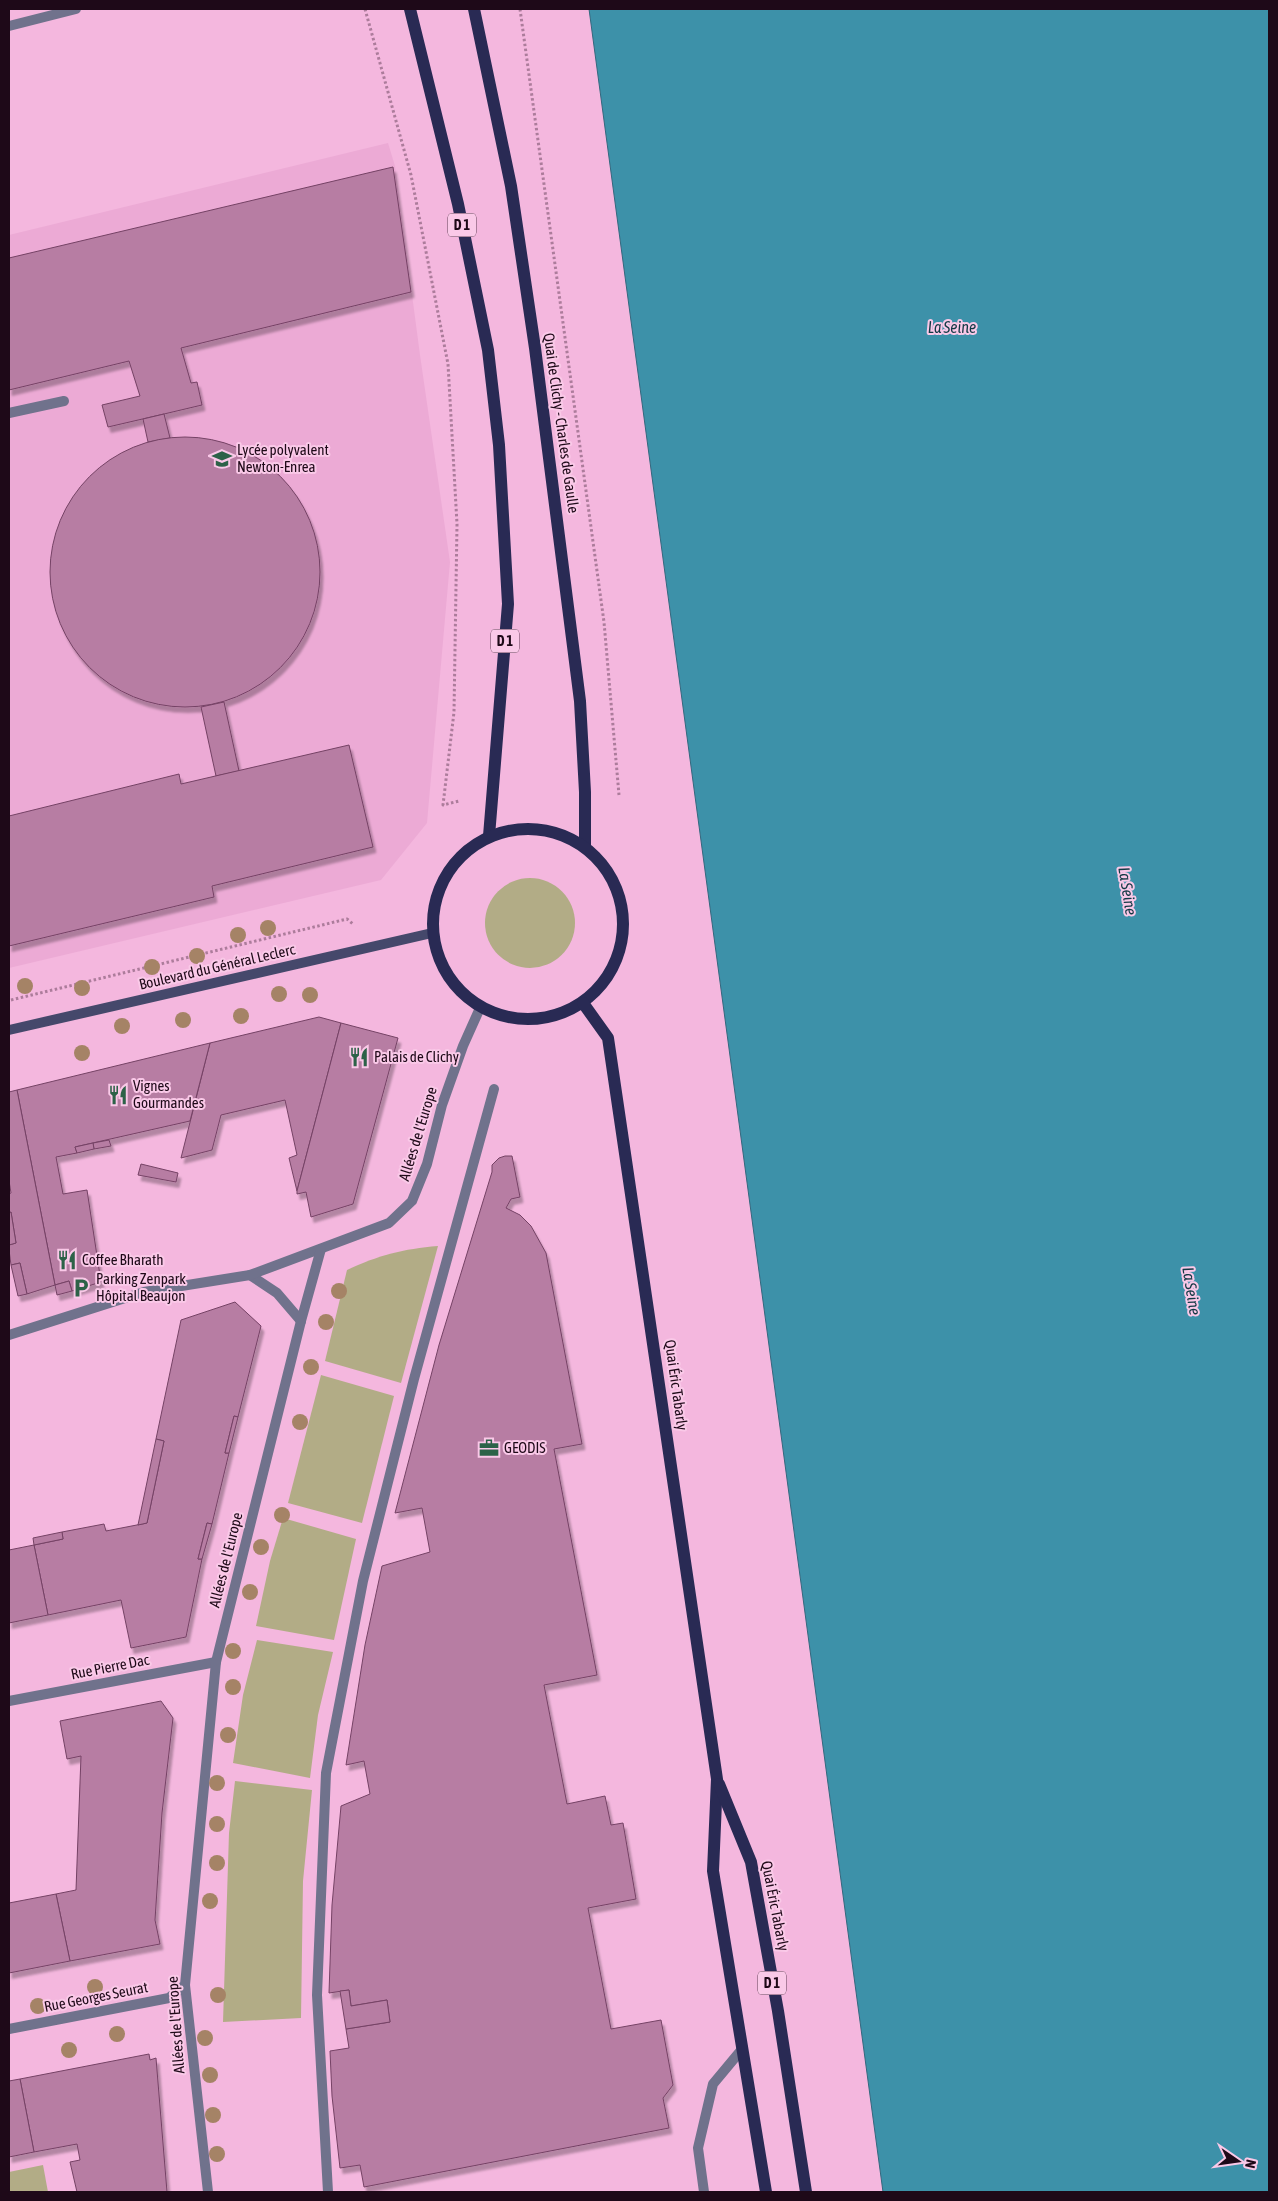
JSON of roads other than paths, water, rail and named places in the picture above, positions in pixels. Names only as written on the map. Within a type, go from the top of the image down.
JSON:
[{"type":"main road","name":"D 1","points":[[410,9],[458,204],[488,350],[499,445],[508,604],[489,836]]},
{"type":"main road","name":"Quai de Clichy - Charles de Gaulle","points":[[474,9],[511,186],[536,348],[580,701],[585,792],[585,846]]},
{"type":"main road","points":[[522,828],[555,831],[585,846],[614,881],[625,925],[614,969],[583,1003],[563,1014],[539,1020],[514,1019],[480,1008],[456,988],[440,962],[432,933],[437,894],[457,859],[489,836],[522,828]]},
{"type":"main road","name":"Boulevard du Général Leclerc","points":[[9,1030],[432,933]]},
{"type":"main road","name":"Quai Éric Tabarly","points":[[583,1003],[608,1038],[718,1779],[713,1871],[766,2192]]},
{"type":"main road","name":"Quai Éric Tabarly","points":[[718,1779],[751,1862],[778,2011],[806,2192]]},
{"type":"street","points":[[9,26],[76,9]]},
{"type":"street","points":[[9,413],[64,400]]},
{"type":"street","name":"Allées de l'Europe","points":[[208,2192],[185,1985],[216,1662],[301,1321],[322,1249],[389,1223],[412,1201],[427,1164],[442,1105],[462,1046],[480,1008]]},
{"type":"street","points":[[328,2192],[317,1995],[326,1773],[363,1580],[414,1379],[494,1089]]},
{"type":"street","points":[[9,1335],[144,1292],[250,1275],[322,1249]]},
{"type":"street","points":[[250,1275],[277,1293],[301,1321]]},
{"type":"street","name":"Rue Pierre Dac","points":[[9,1701],[216,1662]]},
{"type":"street","name":"Rue Georges Seurat","points":[[9,2029],[169,1998],[185,1985]]},
{"type":"street","points":[[704,2192],[698,2148],[713,2084],[743,2048]]},
{"type":"water","name":"La Seine","points":[[589,9],[1269,9],[1269,2192],[883,2192]]},
{"type":"place","name":"Lycée polyvalent Newton-Enrea","points":[[222,459]]},
{"type":"place","name":"Palais de Clichy","points":[[359,1057]]},
{"type":"place","name":"Vignes Gourmandes","points":[[118,1095]]},
{"type":"place","name":"Coffee Bharath","points":[[67,1260]]},
{"type":"place","name":"Parking Zenpark Hôpital Beaujon","points":[[81,1288]]},
{"type":"place","name":"GEODIS","points":[[489,1448]]}]
